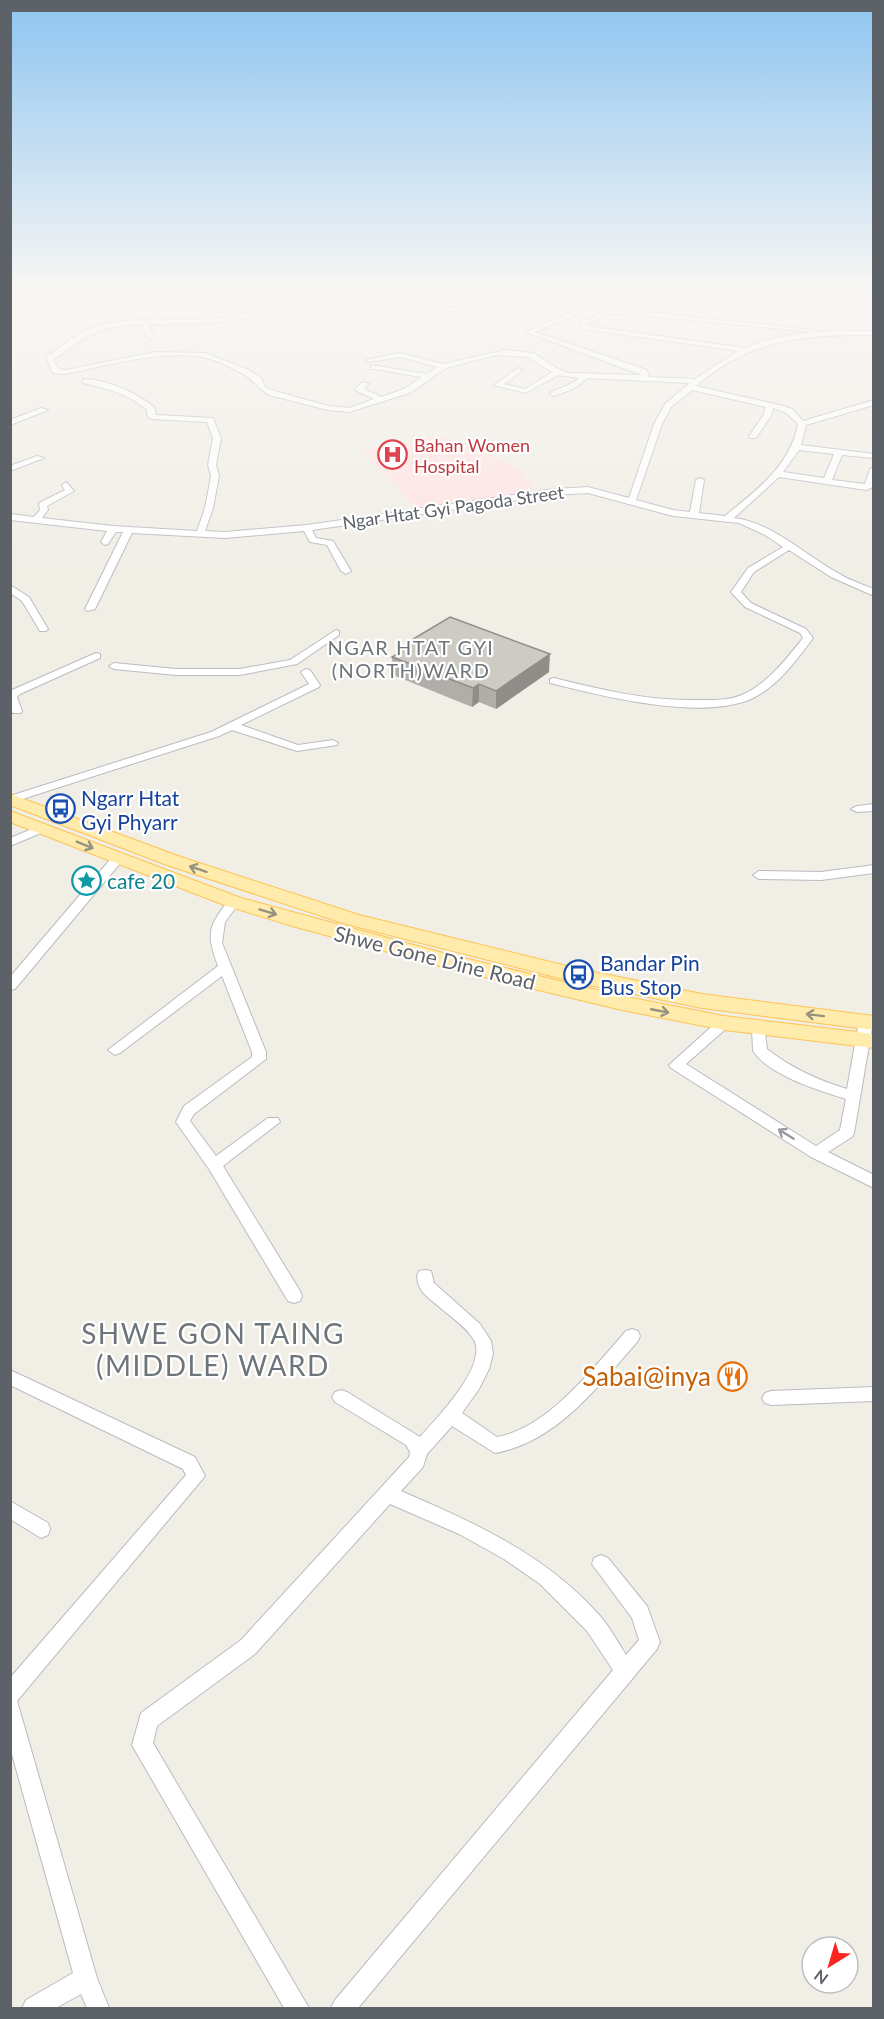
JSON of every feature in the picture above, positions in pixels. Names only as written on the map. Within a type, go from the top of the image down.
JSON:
[{"type":"main road","name":"Shwe Gone Dine Road","points":[[11,804],[44,828],[234,902],[303,923],[447,961],[622,1003],[724,1023],[759,1028],[869,1032]]},
{"type":"main road","name":"Shwe Gone Dine Road","points":[[11,804],[352,920],[575,975],[869,1032]]},
{"type":"street","points":[[105,385],[118,388],[143,401],[151,409],[154,417],[210,420],[217,438],[212,465],[215,476],[209,508],[200,534]]},
{"type":"street","points":[[261,385],[263,389],[272,393],[328,408],[350,410],[407,391],[415,385]]},
{"type":"street","points":[[364,385],[359,390],[381,400]]},
{"type":"street","points":[[499,385],[526,391],[535,385]]},
{"type":"street","points":[[554,394],[575,385]]},
{"type":"street","points":[[632,501],[658,424],[668,406],[690,387],[789,411],[802,424]]},
{"type":"street","points":[[802,424],[873,402]]},
{"type":"street","points":[[753,436],[767,416],[770,406]]},
{"type":"street","points":[[10,423],[44,410]]},
{"type":"street","points":[[727,519],[777,474],[796,447],[802,424]]},
{"type":"street","points":[[796,447],[873,456]]},
{"type":"street","points":[[827,482],[839,452]]},
{"type":"street","points":[[10,469],[40,458]]},
{"type":"street","points":[[777,474],[866,487],[870,484],[873,469]]},
{"type":"street","points":[[694,517],[700,480]]},
{"type":"street","points":[[36,521],[44,510],[42,506],[70,491],[66,485]]},
{"type":"street","name":"Ngar Htat Gyi Pagoda Street","points":[[10,517],[113,529],[239,534],[307,528],[575,490],[597,491],[653,509],[694,517],[727,519],[752,525],[834,575],[873,593]]},
{"type":"street","points":[[307,528],[313,540],[330,543],[346,571]]},
{"type":"street","points":[[105,542],[113,529]]},
{"type":"street","points":[[90,609],[129,530]]},
{"type":"street","points":[[554,681],[629,699],[734,702],[749,696],[788,664],[808,638],[803,630],[748,605],[736,592],[740,579],[754,567],[789,547]]},
{"type":"street","points":[[10,588],[27,599],[43,629]]},
{"type":"street","points":[[114,666],[176,672],[240,672],[292,662],[336,633]]},
{"type":"street","points":[[17,711],[12,697],[16,692],[96,656]]},
{"type":"street","points":[[11,804],[90,772],[204,738],[232,726],[315,685],[306,672]]},
{"type":"street","points":[[232,726],[297,747],[333,743]]},
{"type":"street","points":[[857,809],[873,807]]},
{"type":"street","points":[[10,843],[44,828]]},
{"type":"street","points":[[10,986],[118,858]]},
{"type":"street","points":[[759,875],[821,876],[873,869]]},
{"type":"street","points":[[234,902],[219,921],[216,943],[259,1052],[259,1059],[185,1115],[183,1122],[214,1165],[294,1296]]},
{"type":"street","points":[[115,1050],[225,967]]},
{"type":"street","points":[[724,1023],[676,1065],[816,1153],[873,1182]]},
{"type":"street","points":[[759,1028],[760,1051],[772,1062],[810,1083],[853,1096]]},
{"type":"street","points":[[816,1153],[847,1133],[853,1096],[869,1032]]},
{"type":"street","points":[[214,1165],[273,1122]]},
{"type":"street","points":[[297,2008],[142,1745],[148,1720],[248,1647],[388,1494],[417,1461],[419,1451],[461,1402],[477,1377],[484,1351],[483,1341],[476,1331],[426,1286],[425,1276]]},
{"type":"street","points":[[450,1415],[495,1444],[503,1445],[546,1423],[568,1406],[632,1336]]},
{"type":"street","points":[[10,1377],[189,1463],[196,1476],[10,1694]]},
{"type":"street","points":[[771,1398],[873,1394]]},
{"type":"street","points":[[341,1397],[412,1440],[419,1451]]},
{"type":"street","points":[[388,1494],[466,1527],[511,1552],[547,1578],[594,1624],[625,1670]]},
{"type":"street","points":[[10,1509],[41,1530]]},
{"type":"street","points":[[343,2008],[650,1641],[640,1613],[601,1564]]},
{"type":"street","points":[[12,1715],[87,1978],[98,2008]]},
{"type":"street","points":[[34,2008],[87,1978]]},
{"type":"shaded area","points":[[443,435],[519,468],[535,491],[418,509],[361,450]]},
{"type":"building","points":[[450,617],[550,654],[496,691],[479,684],[473,688],[392,657],[413,644],[408,642]]},
{"type":"place","name":"Bahan Women Hospital","points":[[393,455]]},
{"type":"place","name":"Ngarr Htat Gyi Phyarr","points":[[60,809]]},
{"type":"place","name":"cafe 20","points":[[86,880]]},
{"type":"place","name":"Bandar Pin Bus Stop","points":[[579,974]]},
{"type":"place","name":"Sabai@inya","points":[[732,1376]]},
{"type":"district","name":"NGAR HTAT GYI (NORTH)WARD","points":[[411,658]]},
{"type":"district","name":"SHWE GON TAING (MIDDLE) WARD","points":[[213,1349]]}]
